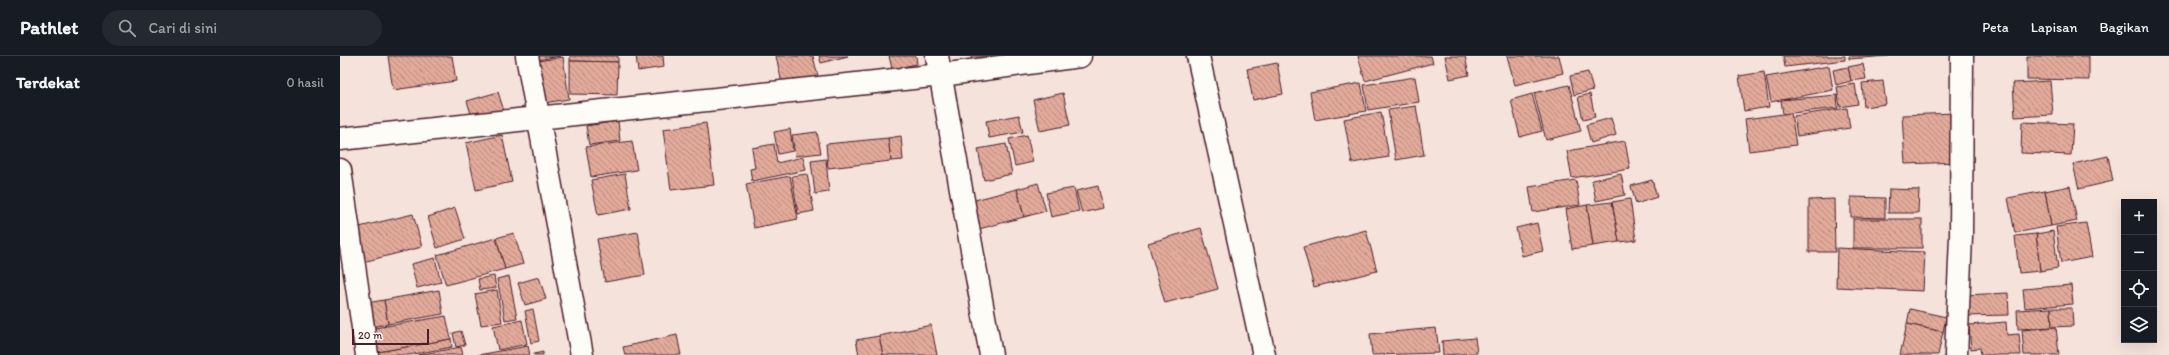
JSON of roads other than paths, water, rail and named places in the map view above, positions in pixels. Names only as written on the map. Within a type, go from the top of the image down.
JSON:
[{"type":"street","points":[[527,56],[582,355]]},
{"type":"street","points":[[340,139],[538,117],[939,66],[1080,56]]},
{"type":"street","points":[[1198,56],[1264,355]]},
{"type":"street","points":[[1956,355],[1961,237],[1962,56]]},
{"type":"street","points":[[939,66],[992,355]]},
{"type":"street","points":[[340,170],[368,355]]}]
